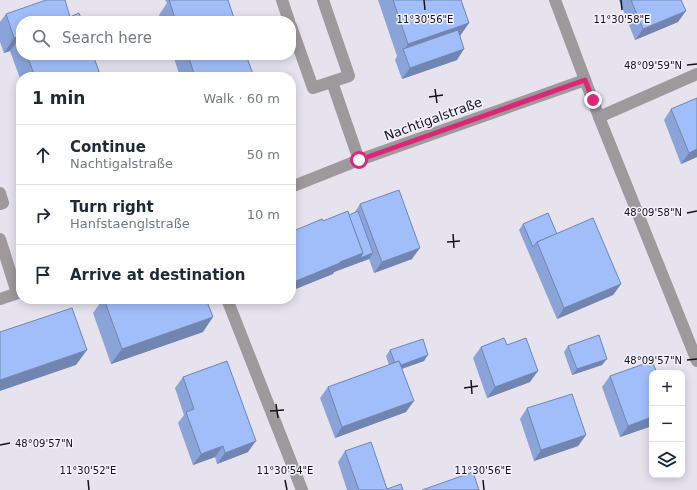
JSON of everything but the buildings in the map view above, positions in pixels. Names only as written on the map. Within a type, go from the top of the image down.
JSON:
[{"type":"street","points":[[282,0],[287,16]]},
{"type":"street","points":[[296,40],[313,88],[349,76],[323,0]]},
{"type":"street","points":[[555,0],[599,117],[697,361]]},
{"type":"street","points":[[599,117],[697,74]]},
{"type":"street","name":"Nachtigalstraße","points":[[296,185],[359,160],[585,80]]},
{"type":"street","points":[[332,82],[359,160]]},
{"type":"street","points":[[0,193],[4,203],[0,204]]},
{"type":"street","points":[[0,239],[16,284]]},
{"type":"street","points":[[0,299],[16,294]]},
{"type":"street","points":[[229,304],[302,490]]},
{"type":"route","points":[[359,160],[585,80],[593,100]]}]
